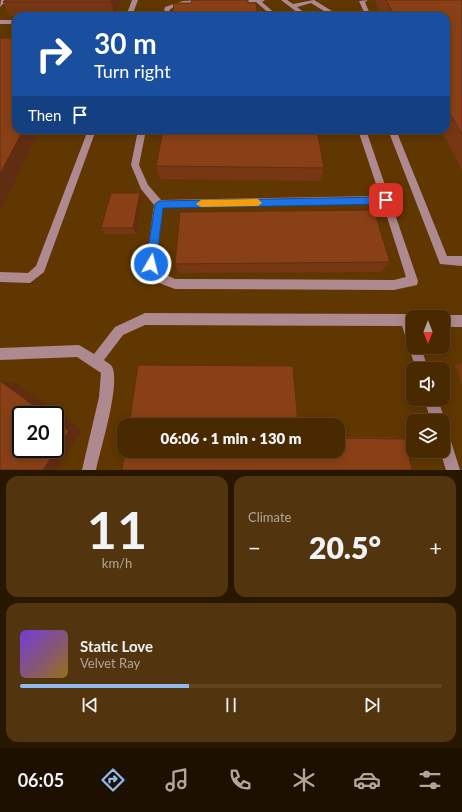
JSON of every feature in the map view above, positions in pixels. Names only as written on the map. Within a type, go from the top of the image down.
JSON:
[{"type":"lane","points":[[0,5],[4,0]]},
{"type":"lane","points":[[131,12],[135,0]]},
{"type":"lane","points":[[284,0],[300,12]]},
{"type":"lane","points":[[365,0],[362,1],[366,12]]},
{"type":"lane","points":[[228,2],[260,1],[271,12]]},
{"type":"lane","points":[[292,6],[312,1],[329,12]]},
{"type":"lane","points":[[166,12],[167,8],[183,3],[213,2]]},
{"type":"lane","points":[[0,22],[12,22]]},
{"type":"lane","points":[[0,277],[30,278],[40,269],[91,134]]},
{"type":"lane","points":[[141,134],[134,165],[144,187],[159,204],[151,264],[158,277],[175,284],[394,286],[413,281],[363,134]]},
{"type":"lane","points":[[394,134],[444,261],[462,261]]},
{"type":"lane","points":[[159,204],[386,200]]},
{"type":"lane","points":[[95,362],[119,330],[145,319],[406,320]]},
{"type":"lane","points":[[450,321],[462,321]]},
{"type":"lane","points":[[0,354],[79,351],[107,370],[106,397],[89,470]]},
{"type":"lane","points":[[450,458],[454,470]]},
{"type":"building","points":[[5,0],[112,0],[111,2],[3,2]]},
{"type":"building","points":[[192,0],[248,0],[248,3],[256,3],[257,11],[266,12],[173,12],[174,3],[191,3]]},
{"type":"building","points":[[386,0],[462,0],[462,135],[450,113],[450,12],[393,12]]},
{"type":"building","points":[[0,38],[12,38],[12,134],[21,134],[0,174]]},
{"type":"building","points":[[162,134],[318,134],[324,168],[156,166]]},
{"type":"building","points":[[111,193],[140,193],[133,228],[101,228]]},
{"type":"building","points":[[374,210],[390,262],[175,264],[180,212]]},
{"type":"building","points":[[138,365],[293,366],[297,418],[130,418]]},
{"type":"building","points":[[0,381],[35,406],[12,406],[12,458],[51,458],[43,470],[0,470]]},
{"type":"building","points":[[64,427],[69,431],[64,438]]},
{"type":"building","points":[[345,438],[405,439],[406,458],[409,458],[412,470],[122,470],[124,458],[345,458]]},
{"type":"slow traffic","points":[[201,204],[258,203]]},
{"type":"route","points":[[151,264],[159,204],[386,200]]}]
